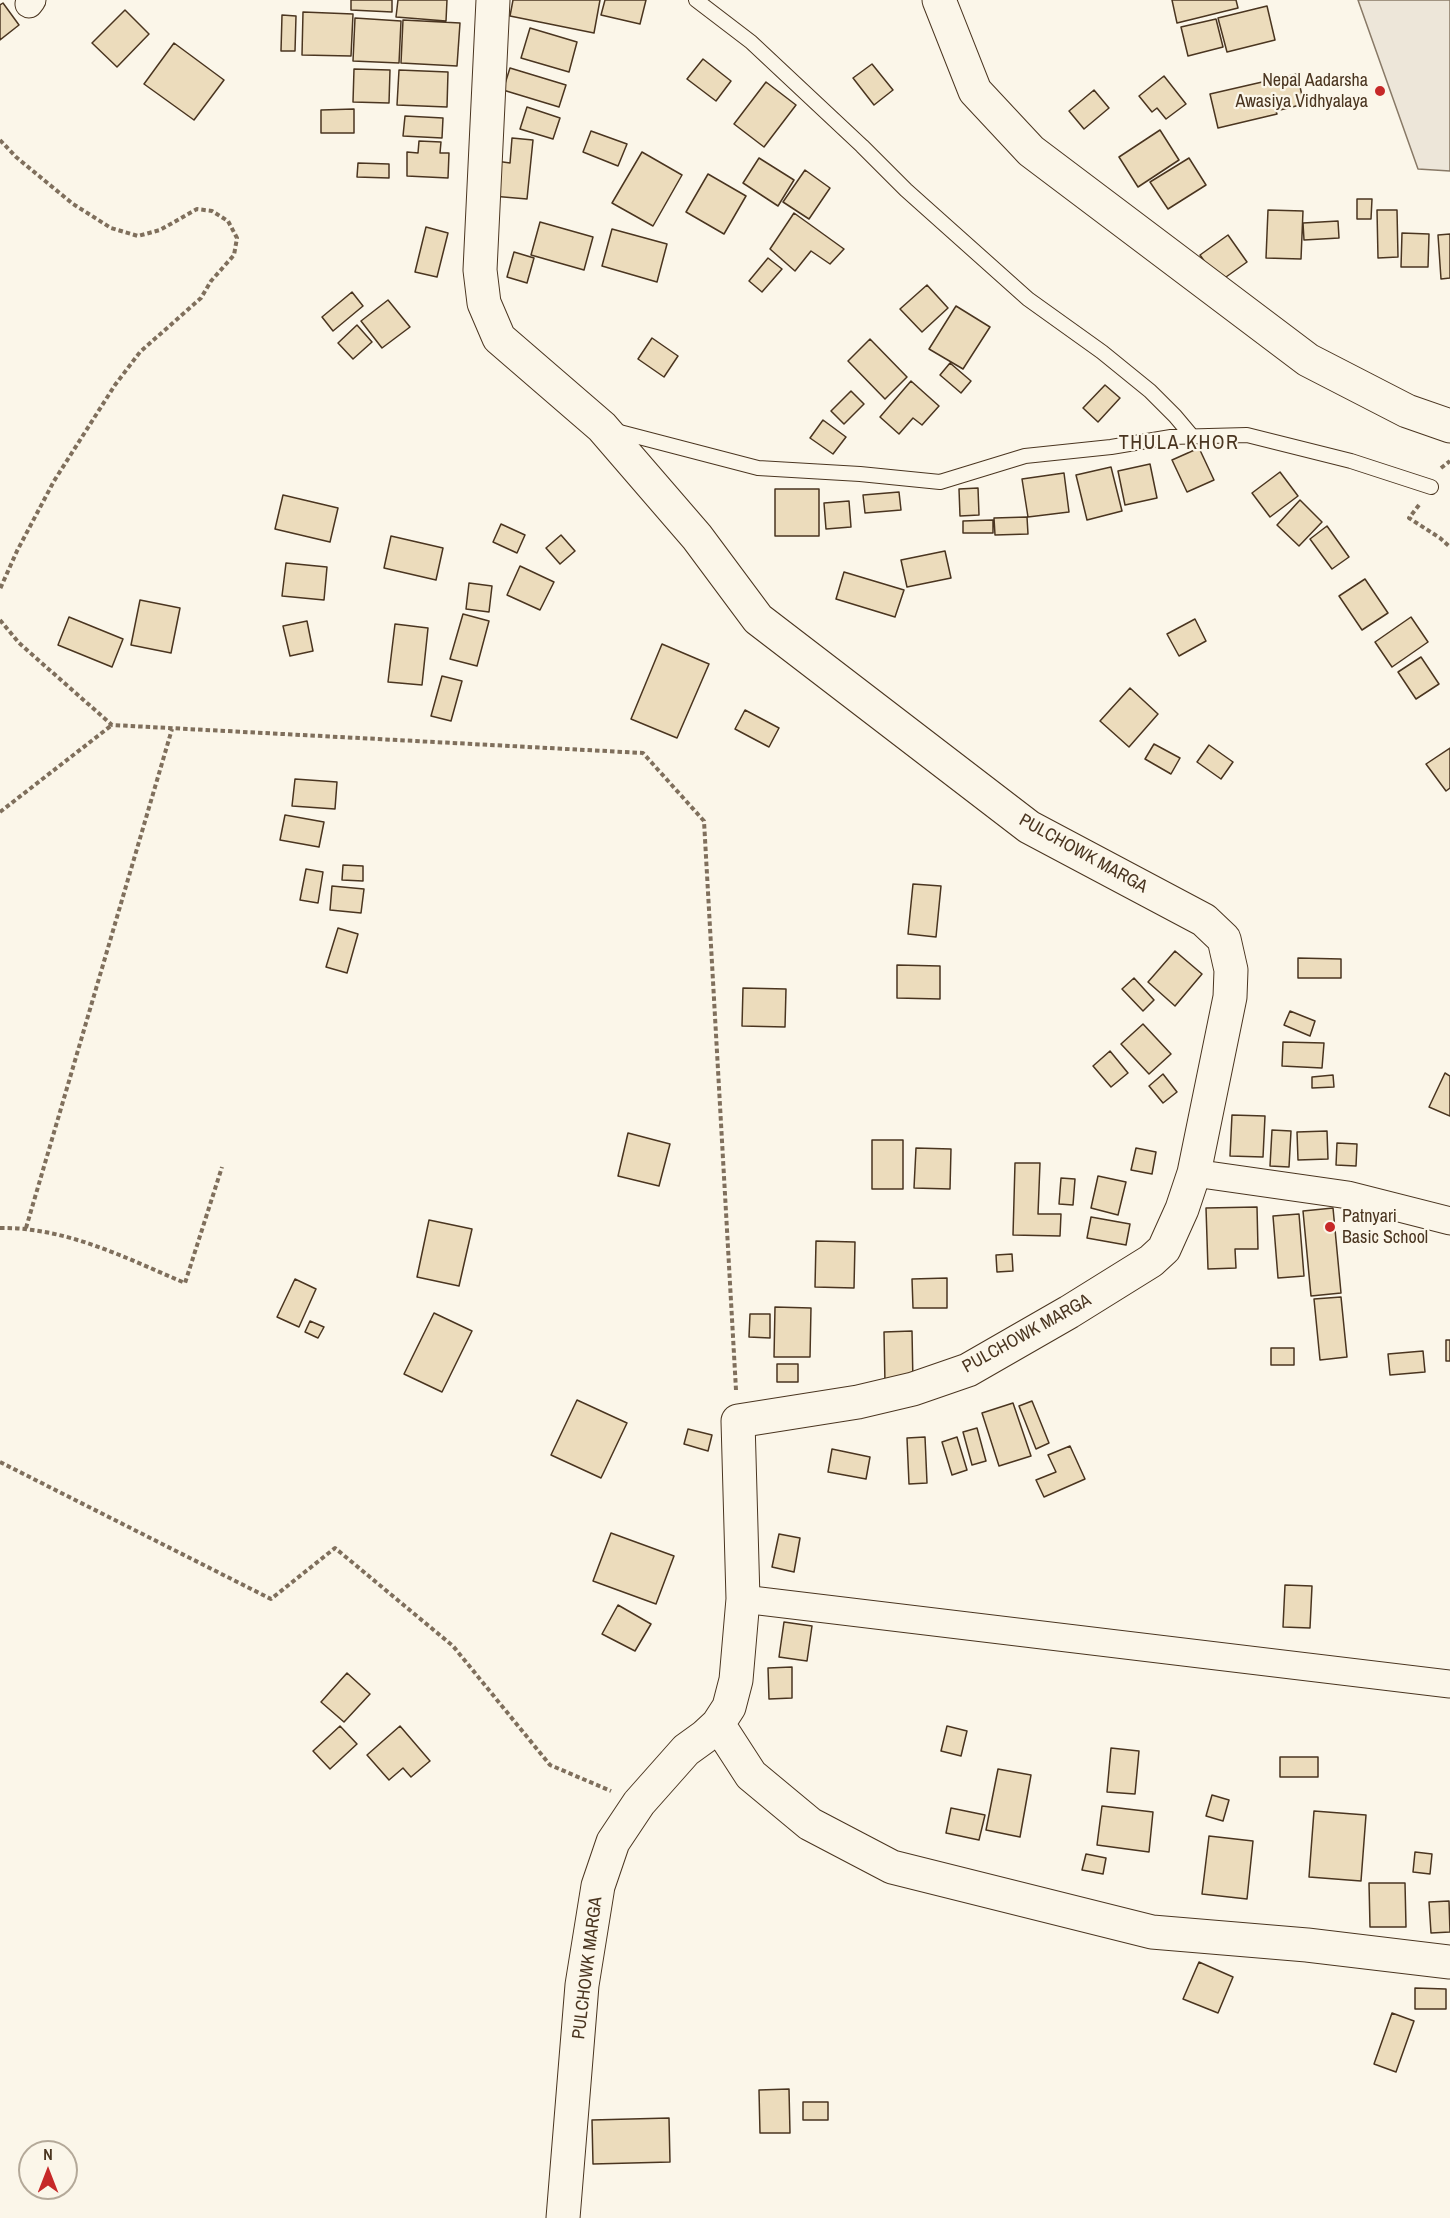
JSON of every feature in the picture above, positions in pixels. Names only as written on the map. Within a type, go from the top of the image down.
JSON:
[{"type":"main road","name":"PULCHOWK MARGA","points":[[493,0],[480,270],[484,303],[499,338],[602,427],[697,537],[758,619],[1029,827],[1204,920],[1224,939],[1231,970],[1230,997],[1194,1173],[1182,1209],[1164,1250],[1151,1261],[1069,1312],[968,1370],[913,1389],[858,1402],[738,1421],[743,1599],[736,1680],[729,1707],[718,1724],[686,1750],[639,1803],[613,1842],[598,1886],[582,1985],[564,2218]]},
{"type":"main road","points":[[939,0],[975,91],[1031,151],[1308,360],[1407,411],[1450,426]]},
{"type":"main road","points":[[718,1724],[750,1775],[810,1824],[892,1867],[1152,1932],[1306,1945],[1450,1962]]},
{"type":"street","points":[[1194,1173],[1348,1195],[1450,1221]]},
{"type":"street","points":[[743,1599],[1450,1684]]},
{"type":"lane","points":[[696,0],[750,42],[906,190],[1028,299],[1102,352],[1150,391],[1176,416],[1191,435]]},
{"type":"lane","points":[[602,427],[758,468],[860,474],[940,482],[1025,456],[1191,435],[1247,435],[1351,461],[1431,487]]},
{"type":"path","points":[[0,140],[16,157],[73,204],[111,228],[138,236],[160,230],[197,209],[212,211],[228,221],[237,238],[234,255],[211,280],[201,297],[140,352],[115,385],[54,481],[0,589]]},
{"type":"path","points":[[0,620],[19,643],[112,725],[643,753],[705,821],[738,1421]]},
{"type":"path","points":[[0,812],[112,725]]},
{"type":"path","points":[[26,1228],[172,729]]},
{"type":"path","points":[[0,1228],[26,1228],[87,1242],[185,1283],[222,1167]]},
{"type":"path","points":[[0,1462],[271,1599],[335,1548],[453,1646],[550,1765],[639,1803]]},
{"type":"shaded area","points":[[1358,0],[1450,0],[1450,171],[1418,169]]},
{"type":"building","points":[[351,0],[392,0],[392,12],[351,10]]},
{"type":"building","points":[[398,0],[447,0],[446,21],[396,17]]},
{"type":"building","points":[[513,0],[600,0],[594,33],[510,16]]},
{"type":"building","points":[[605,0],[646,0],[640,24],[601,15]]},
{"type":"building","points":[[1172,0],[1236,0],[1238,8],[1177,23]]},
{"type":"building","points":[[3,3],[19,25],[0,40],[0,5]]},
{"type":"building","points":[[1267,6],[1275,40],[1227,52],[1218,18]]},
{"type":"building","points":[[125,10],[149,34],[117,67],[92,43]]},
{"type":"building","points":[[303,12],[353,14],[351,56],[302,55]]},
{"type":"building","points":[[282,15],[296,16],[295,51],[281,51]]},
{"type":"building","points":[[355,18],[401,21],[399,63],[353,61]]},
{"type":"building","points":[[1216,19],[1223,47],[1188,56],[1181,27]]},
{"type":"building","points":[[403,20],[460,23],[457,66],[401,63]]},
{"type":"building","points":[[530,28],[577,42],[569,72],[521,58]]},
{"type":"building","points":[[174,43],[224,80],[194,120],[144,84]]},
{"type":"building","points":[[703,59],[731,81],[716,101],[687,79]]},
{"type":"building","points":[[872,64],[893,90],[874,105],[853,78]]},
{"type":"building","points":[[510,68],[566,85],[559,107],[503,90]]},
{"type":"building","points":[[354,69],[390,70],[389,103],[353,102]]},
{"type":"building","points":[[399,70],[448,72],[447,107],[397,105]]},
{"type":"building","points":[[1297,74],[1304,104],[1276,111],[1277,114],[1218,128],[1210,94]]},
{"type":"building","points":[[1164,76],[1186,104],[1166,119],[1157,108],[1152,112],[1139,96]]},
{"type":"building","points":[[766,82],[796,105],[764,147],[734,124]]},
{"type":"building","points":[[1094,90],[1109,108],[1084,129],[1069,111]]},
{"type":"building","points":[[527,107],[560,118],[553,139],[520,129]]},
{"type":"building","points":[[354,109],[354,133],[321,133],[321,110]]},
{"type":"building","points":[[405,116],[443,118],[442,138],[403,136]]},
{"type":"building","points":[[1160,130],[1179,160],[1138,187],[1119,157]]},
{"type":"building","points":[[591,131],[627,144],[618,166],[583,152]]},
{"type":"building","points":[[512,138],[533,140],[527,199],[492,196],[496,161],[510,163]]},
{"type":"building","points":[[419,141],[441,142],[440,153],[449,153],[448,178],[407,176],[407,152],[418,153]]},
{"type":"building","points":[[642,152],[682,175],[653,226],[612,203]]},
{"type":"building","points":[[759,158],[794,180],[778,206],[743,183]]},
{"type":"building","points":[[1189,158],[1206,185],[1168,209],[1150,182]]},
{"type":"building","points":[[358,163],[389,164],[389,178],[357,177]]},
{"type":"building","points":[[805,170],[830,188],[809,219],[783,202]]},
{"type":"building","points":[[708,174],[746,196],[724,234],[686,212]]},
{"type":"building","points":[[1357,199],[1372,199],[1371,219],[1357,219]]},
{"type":"building","points":[[1268,210],[1303,211],[1301,259],[1266,258]]},
{"type":"building","points":[[1377,210],[1397,210],[1398,257],[1378,258]]},
{"type":"building","points":[[794,213],[844,249],[830,264],[811,251],[795,271],[770,249]]},
{"type":"building","points":[[1338,221],[1339,238],[1304,240],[1303,223]]},
{"type":"building","points":[[540,222],[593,237],[584,270],[531,255]]},
{"type":"building","points":[[426,227],[448,233],[437,277],[415,272]]},
{"type":"building","points":[[612,229],[667,244],[657,282],[602,266]]},
{"type":"building","points":[[1402,233],[1429,234],[1428,267],[1401,267]]},
{"type":"building","points":[[1450,234],[1450,278],[1441,279],[1438,235]]},
{"type":"building","points":[[1228,235],[1247,262],[1219,282],[1200,255]]},
{"type":"building","points":[[514,252],[534,258],[527,283],[507,277]]},
{"type":"building","points":[[768,258],[782,269],[762,292],[749,281]]},
{"type":"building","points":[[927,285],[948,308],[922,332],[900,309]]},
{"type":"building","points":[[352,292],[363,306],[333,331],[322,317]]},
{"type":"building","points":[[388,300],[410,327],[382,348],[361,321]]},
{"type":"building","points":[[956,306],[990,327],[963,369],[929,349]]},
{"type":"building","points":[[357,325],[372,342],[353,359],[338,343]]},
{"type":"building","points":[[652,338],[678,356],[664,377],[638,359]]},
{"type":"building","points":[[870,339],[907,377],[885,399],[848,361]]},
{"type":"building","points":[[950,363],[971,381],[961,393],[940,375]]},
{"type":"building","points":[[911,381],[939,406],[922,425],[913,418],[899,434],[880,417]]},
{"type":"building","points":[[1105,385],[1120,398],[1098,422],[1083,408]]},
{"type":"building","points":[[851,391],[864,404],[844,424],[831,411]]},
{"type":"building","points":[[823,420],[846,437],[833,454],[810,438]]},
{"type":"building","points":[[1199,448],[1214,480],[1187,492],[1172,460]]},
{"type":"building","points":[[1150,464],[1157,498],[1125,505],[1118,471]]},
{"type":"building","points":[[1111,467],[1122,511],[1087,520],[1076,475]]},
{"type":"building","points":[[1280,472],[1298,496],[1270,517],[1252,493]]},
{"type":"building","points":[[1064,473],[1069,512],[1028,517],[1022,479]]},
{"type":"building","points":[[978,488],[979,515],[960,516],[959,489]]},
{"type":"building","points":[[775,489],[819,489],[819,536],[775,536]]},
{"type":"building","points":[[899,492],[901,510],[865,513],[863,495]]},
{"type":"building","points":[[283,495],[338,508],[330,542],[275,529]]},
{"type":"building","points":[[1300,500],[1322,522],[1299,546],[1277,525]]},
{"type":"building","points":[[849,501],[851,527],[826,529],[824,503]]},
{"type":"building","points":[[1027,517],[1028,534],[995,535],[994,518]]},
{"type":"building","points":[[993,520],[993,533],[963,533],[963,521]]},
{"type":"building","points":[[501,524],[525,535],[517,553],[493,542]]},
{"type":"building","points":[[1327,526],[1349,557],[1332,569],[1310,539]]},
{"type":"building","points":[[561,535],[575,551],[560,564],[546,548]]},
{"type":"building","points":[[391,536],[443,548],[436,580],[384,568]]},
{"type":"building","points":[[945,551],[951,578],[907,587],[901,560]]},
{"type":"building","points":[[286,563],[327,567],[324,600],[282,596]]},
{"type":"building","points":[[520,566],[554,582],[540,610],[507,595]]},
{"type":"building","points":[[844,572],[904,590],[895,617],[836,599]]},
{"type":"building","points":[[1365,579],[1388,613],[1362,630],[1339,596]]},
{"type":"building","points":[[469,583],[492,586],[489,612],[466,609]]},
{"type":"building","points":[[140,600],[180,608],[171,653],[131,645]]},
{"type":"building","points":[[463,614],[489,621],[477,666],[450,659]]},
{"type":"building","points":[[69,617],[123,639],[112,667],[58,645]]},
{"type":"building","points":[[1411,617],[1428,642],[1392,667],[1375,642]]},
{"type":"building","points":[[1195,619],[1206,641],[1179,656],[1167,634]]},
{"type":"building","points":[[307,621],[313,651],[290,656],[283,626]]},
{"type":"building","points":[[395,624],[428,628],[422,685],[388,682]]},
{"type":"building","points":[[662,644],[709,664],[677,738],[631,719]]},
{"type":"building","points":[[1421,657],[1439,684],[1416,699],[1398,672]]},
{"type":"building","points":[[442,676],[462,681],[451,721],[431,716]]},
{"type":"building","points":[[1130,688],[1158,714],[1129,747],[1100,721]]},
{"type":"building","points":[[745,710],[779,728],[769,747],[735,729]]},
{"type":"building","points":[[1154,744],[1180,758],[1171,774],[1145,759]]},
{"type":"building","points":[[1209,745],[1233,762],[1221,779],[1197,762]]},
{"type":"building","points":[[1450,748],[1450,788],[1446,791],[1426,764]]},
{"type":"building","points":[[295,779],[337,782],[335,809],[292,806]]},
{"type":"building","points":[[285,815],[324,822],[319,847],[280,840]]},
{"type":"building","points":[[343,865],[363,866],[363,881],[342,880]]},
{"type":"building","points":[[306,869],[323,872],[318,903],[300,900]]},
{"type":"building","points":[[913,884],[941,886],[936,937],[908,934]]},
{"type":"building","points":[[332,886],[364,889],[361,913],[330,910]]},
{"type":"building","points":[[338,928],[358,934],[347,973],[326,967]]},
{"type":"building","points":[[1175,951],[1202,974],[1175,1006],[1148,982]]},
{"type":"building","points":[[1298,958],[1341,959],[1341,978],[1298,978]]},
{"type":"building","points":[[897,965],[940,966],[940,999],[897,998]]},
{"type":"building","points":[[1134,978],[1154,1000],[1143,1011],[1122,989]]},
{"type":"building","points":[[743,988],[786,989],[785,1027],[742,1026]]},
{"type":"building","points":[[1290,1011],[1315,1021],[1310,1036],[1284,1025]]},
{"type":"building","points":[[1143,1024],[1171,1054],[1149,1074],[1121,1044]]},
{"type":"building","points":[[1283,1042],[1324,1043],[1322,1068],[1282,1066]]},
{"type":"building","points":[[1110,1051],[1128,1073],[1111,1087],[1093,1066]]},
{"type":"building","points":[[1445,1073],[1450,1076],[1450,1116],[1429,1107]]},
{"type":"building","points":[[1163,1074],[1177,1092],[1163,1103],[1149,1086]]},
{"type":"building","points":[[1333,1075],[1334,1087],[1312,1088],[1312,1077]]},
{"type":"building","points":[[1232,1115],[1265,1116],[1263,1157],[1230,1156]]},
{"type":"building","points":[[1272,1130],[1291,1131],[1289,1167],[1270,1166]]},
{"type":"building","points":[[1327,1131],[1328,1159],[1298,1160],[1297,1132]]},
{"type":"building","points":[[628,1133],[670,1144],[659,1186],[618,1176]]},
{"type":"building","points":[[872,1140],[903,1140],[903,1189],[872,1189]]},
{"type":"building","points":[[1337,1143],[1357,1144],[1356,1166],[1336,1165]]},
{"type":"building","points":[[916,1148],[951,1149],[950,1189],[914,1188]]},
{"type":"building","points":[[1136,1148],[1156,1152],[1152,1174],[1131,1170]]},
{"type":"building","points":[[1015,1163],[1040,1163],[1038,1214],[1061,1214],[1060,1236],[1013,1235]]},
{"type":"building","points":[[1098,1176],[1126,1182],[1118,1215],[1091,1208]]},
{"type":"building","points":[[1061,1178],[1075,1179],[1073,1205],[1059,1204]]},
{"type":"building","points":[[1257,1207],[1258,1249],[1235,1249],[1236,1268],[1208,1269],[1206,1208]]},
{"type":"building","points":[[1333,1208],[1341,1293],[1311,1296],[1303,1211]]},
{"type":"building","points":[[1299,1214],[1304,1276],[1278,1278],[1273,1216]]},
{"type":"building","points":[[1091,1217],[1130,1224],[1126,1245],[1087,1238]]},
{"type":"building","points":[[429,1220],[472,1229],[459,1286],[417,1277]]},
{"type":"building","points":[[816,1241],[855,1242],[854,1288],[815,1287]]},
{"type":"building","points":[[1012,1254],[1013,1271],[997,1272],[996,1255]]},
{"type":"building","points":[[947,1278],[947,1308],[913,1308],[912,1279]]},
{"type":"building","points":[[295,1279],[316,1289],[299,1327],[277,1317]]},
{"type":"building","points":[[1341,1297],[1347,1357],[1320,1360],[1314,1299]]},
{"type":"building","points":[[775,1307],[811,1308],[810,1357],[774,1357]]},
{"type":"building","points":[[434,1313],[472,1331],[442,1392],[404,1374]]},
{"type":"building","points":[[750,1314],[770,1314],[770,1338],[749,1337]]},
{"type":"building","points":[[310,1321],[324,1327],[318,1338],[305,1332]]},
{"type":"building","points":[[912,1331],[913,1384],[885,1384],[884,1332]]},
{"type":"building","points":[[1446,1340],[1450,1340],[1450,1361],[1446,1361]]},
{"type":"building","points":[[1271,1348],[1294,1348],[1294,1365],[1271,1365]]},
{"type":"building","points":[[1423,1351],[1425,1372],[1390,1375],[1388,1354]]},
{"type":"building","points":[[777,1364],[798,1364],[798,1382],[777,1382]]},
{"type":"building","points":[[577,1400],[627,1423],[601,1478],[551,1455]]},
{"type":"building","points":[[1032,1401],[1049,1443],[1036,1449],[1019,1406]]},
{"type":"building","points":[[1013,1403],[1031,1456],[999,1466],[982,1413]]},
{"type":"building","points":[[977,1428],[986,1461],[972,1465],[963,1432]]},
{"type":"building","points":[[688,1429],[712,1435],[708,1451],[684,1444]]},
{"type":"building","points":[[925,1437],[927,1483],[909,1484],[907,1438]]},
{"type":"building","points":[[957,1437],[967,1470],[952,1475],[942,1442]]},
{"type":"building","points":[[1070,1446],[1085,1479],[1044,1497],[1036,1480],[1056,1472],[1048,1455]]},
{"type":"building","points":[[832,1449],[870,1457],[866,1479],[828,1472]]},
{"type":"building","points":[[611,1533],[674,1556],[656,1604],[593,1581]]},
{"type":"building","points":[[779,1534],[800,1538],[794,1572],[772,1567]]},
{"type":"building","points":[[1285,1585],[1312,1586],[1310,1628],[1283,1627]]},
{"type":"building","points":[[618,1605],[651,1624],[635,1651],[602,1634]]},
{"type":"building","points":[[784,1622],[812,1626],[807,1661],[779,1657]]},
{"type":"building","points":[[792,1667],[792,1698],[769,1699],[768,1668]]},
{"type":"building","points":[[347,1673],[370,1694],[344,1722],[321,1702]]},
{"type":"building","points":[[340,1726],[357,1744],[330,1769],[313,1751]]},
{"type":"building","points":[[400,1726],[430,1761],[411,1777],[403,1768],[389,1780],[367,1755]]},
{"type":"building","points":[[947,1726],[967,1731],[961,1756],[941,1751]]},
{"type":"building","points":[[1111,1748],[1139,1751],[1135,1794],[1107,1792]]},
{"type":"building","points":[[1280,1757],[1318,1757],[1318,1777],[1280,1777]]},
{"type":"building","points":[[998,1769],[1031,1775],[1020,1837],[986,1830]]},
{"type":"building","points":[[1212,1795],[1229,1800],[1223,1821],[1206,1816]]},
{"type":"building","points":[[1102,1806],[1153,1812],[1149,1852],[1097,1845]]},
{"type":"building","points":[[951,1808],[985,1815],[979,1840],[946,1833]]},
{"type":"building","points":[[1314,1811],[1366,1815],[1361,1881],[1309,1877]]},
{"type":"building","points":[[1209,1836],[1253,1841],[1247,1899],[1202,1894]]},
{"type":"building","points":[[1415,1852],[1432,1854],[1430,1874],[1413,1872]]},
{"type":"building","points":[[1086,1854],[1106,1858],[1103,1874],[1082,1870]]},
{"type":"building","points":[[1369,1883],[1405,1883],[1406,1927],[1370,1927]]},
{"type":"building","points":[[1449,1901],[1450,1932],[1431,1933],[1429,1902]]},
{"type":"building","points":[[1199,1962],[1233,1977],[1218,2013],[1183,1999]]},
{"type":"building","points":[[1415,1988],[1446,1989],[1446,2009],[1415,2009]]},
{"type":"building","points":[[1392,2013],[1414,2021],[1396,2072],[1374,2064]]},
{"type":"building","points":[[789,2089],[790,2133],[760,2133],[759,2090]]},
{"type":"building","points":[[803,2102],[828,2102],[828,2120],[803,2120]]},
{"type":"building","points":[[669,2118],[670,2162],[593,2164],[592,2120]]},
{"type":"place","name":"Nepal Aadarsha Awasiya Vidhyalaya","points":[[1380,91]]},
{"type":"place","name":"Patnyari Basic School","points":[[1330,1227]]},
{"type":"district","name":"THULA KHOR","points":[[1179,444]]}]
